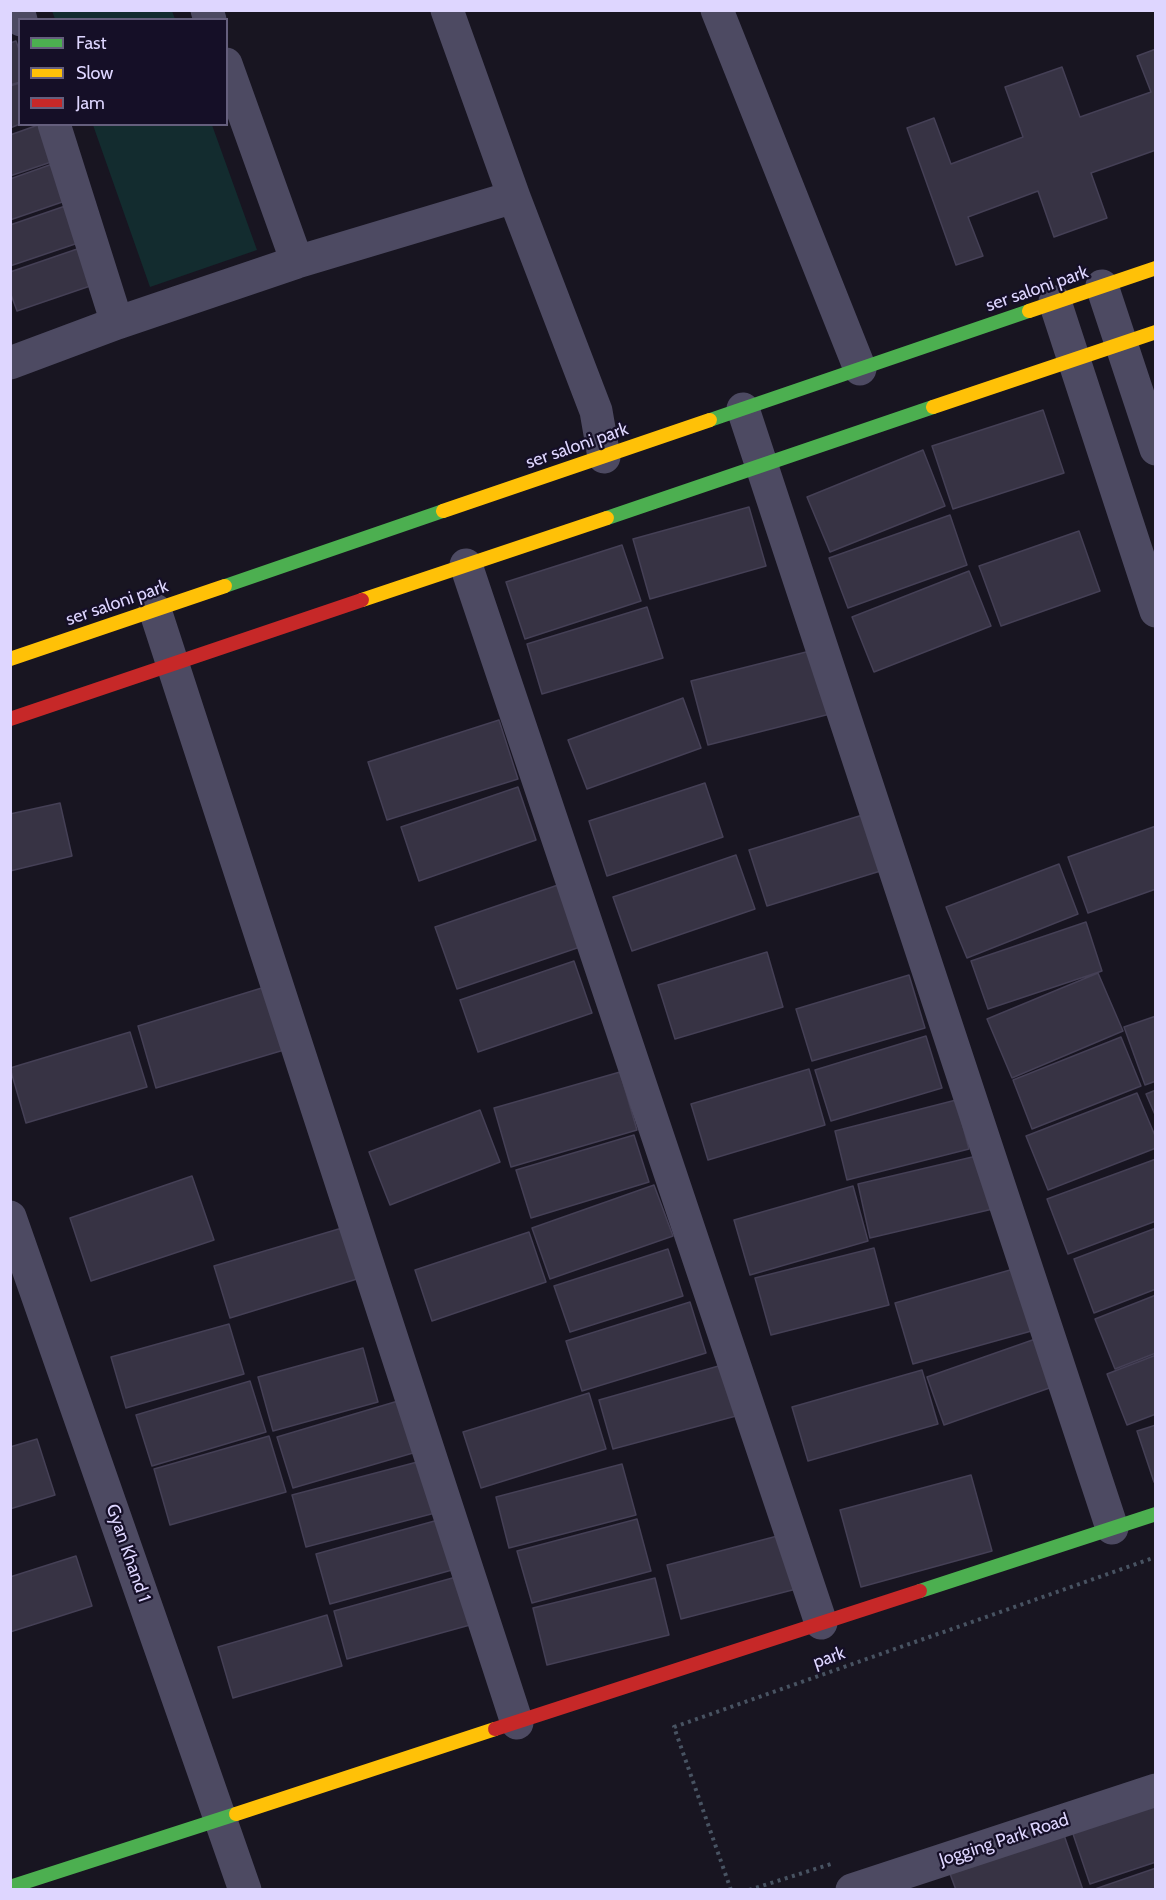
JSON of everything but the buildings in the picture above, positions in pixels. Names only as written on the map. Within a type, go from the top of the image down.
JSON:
[{"type":"street","points":[[447,10],[514,197],[596,411],[604,457]]},
{"type":"street","points":[[717,10],[860,369]]},
{"type":"street","points":[[228,70],[297,262]]},
{"type":"street","points":[[55,126],[117,323]]},
{"type":"street","points":[[10,363],[117,323],[297,262],[514,197]]},
{"type":"street","name":"ser saloni park","points":[[10,659],[1155,268]]},
{"type":"street","points":[[1102,286],[1155,449]]},
{"type":"street","points":[[1055,302],[1155,611]]},
{"type":"street","points":[[10,719],[1155,332]]},
{"type":"street","points":[[743,409],[1112,1528]]},
{"type":"street","points":[[466,565],[821,1623]]},
{"type":"street","points":[[155,610],[517,1723]]},
{"type":"street","name":"Gyan Khand 1","points":[[10,1217],[244,1890]]},
{"type":"street","points":[[10,1887],[1155,1514]]},
{"type":"street","name":"Jogging Park Road","points":[[852,1890],[911,1880],[1155,1790]]},
{"type":"path","name":"park","points":[[731,1890],[674,1727],[1155,1557]]},
{"type":"green space","points":[[52,11],[172,11],[175,18],[55,18]]},
{"type":"green space","points":[[93,126],[212,126],[257,250],[150,287]]},
{"type":"traffic: fast","points":[[710,420],[1029,311]]},
{"type":"traffic: fast","points":[[607,518],[933,407]]},
{"type":"traffic: fast","points":[[225,586],[443,511]]},
{"type":"traffic: fast","points":[[920,1591],[1156,1514]]},
{"type":"traffic: fast","points":[[10,1887],[236,1814]]},
{"type":"traffic: slow","points":[[1029,311],[1156,268]]},
{"type":"traffic: slow","points":[[933,407],[1156,332]]},
{"type":"traffic: slow","points":[[443,511],[710,420]]},
{"type":"traffic: slow","points":[[362,600],[607,518]]},
{"type":"traffic: slow","points":[[10,659],[225,586]]},
{"type":"traffic: slow","points":[[236,1814],[495,1729]]},
{"type":"traffic: jam","points":[[10,719],[362,600]]},
{"type":"traffic: jam","points":[[495,1729],[920,1591]]}]
